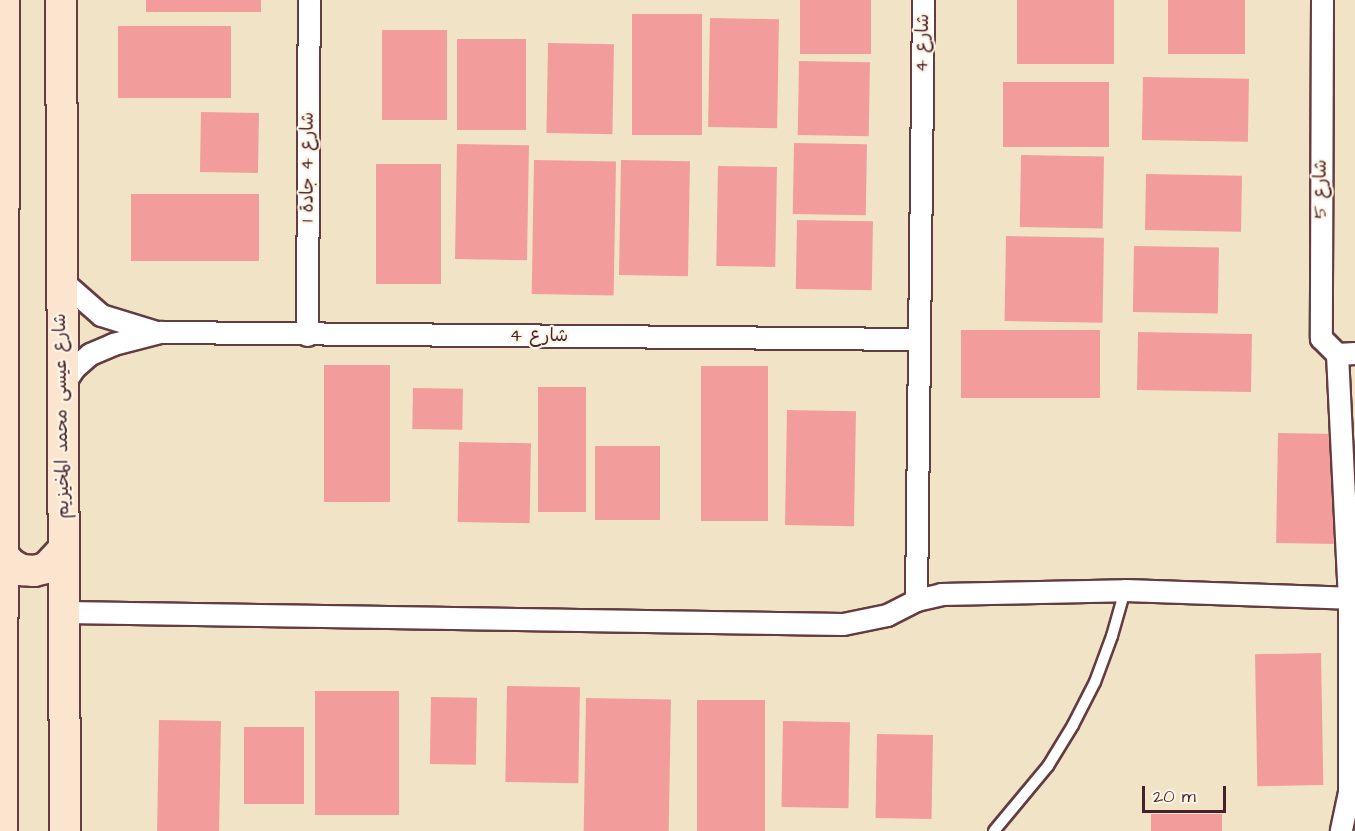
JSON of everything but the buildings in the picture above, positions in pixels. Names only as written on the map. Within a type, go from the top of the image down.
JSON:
[{"type":"street","points":[[2,831],[1,113],[4,0]]},
{"type":"street","name":"شارع عيسى محمد المخيزيم","points":[[61,0],[66,830]]},
{"type":"street","name":"شارع 4 جادة 1","points":[[307,335],[309,0]]},
{"type":"street","name":"شارع 4","points":[[916,600],[923,0]]},
{"type":"street","name":"شارع 5","points":[[1322,0],[1321,338],[1346,354]]},
{"type":"street","name":"شارع 4","points":[[61,280],[101,315],[160,333]]},
{"type":"street","name":"شارع 4","points":[[62,386],[75,367],[90,354],[113,344],[160,333],[919,339]]},
{"type":"street","points":[[1341,831],[1349,792],[1352,598],[1346,354]]},
{"type":"street","points":[[3,554],[11,564],[22,570],[34,571],[46,568],[63,550]]},
{"type":"street","points":[[65,612],[843,624],[887,615],[916,600],[941,594],[1125,590],[1352,598]]},
{"type":"lane","points":[[994,831],[1042,773],[1073,725],[1108,645],[1125,590]]}]
